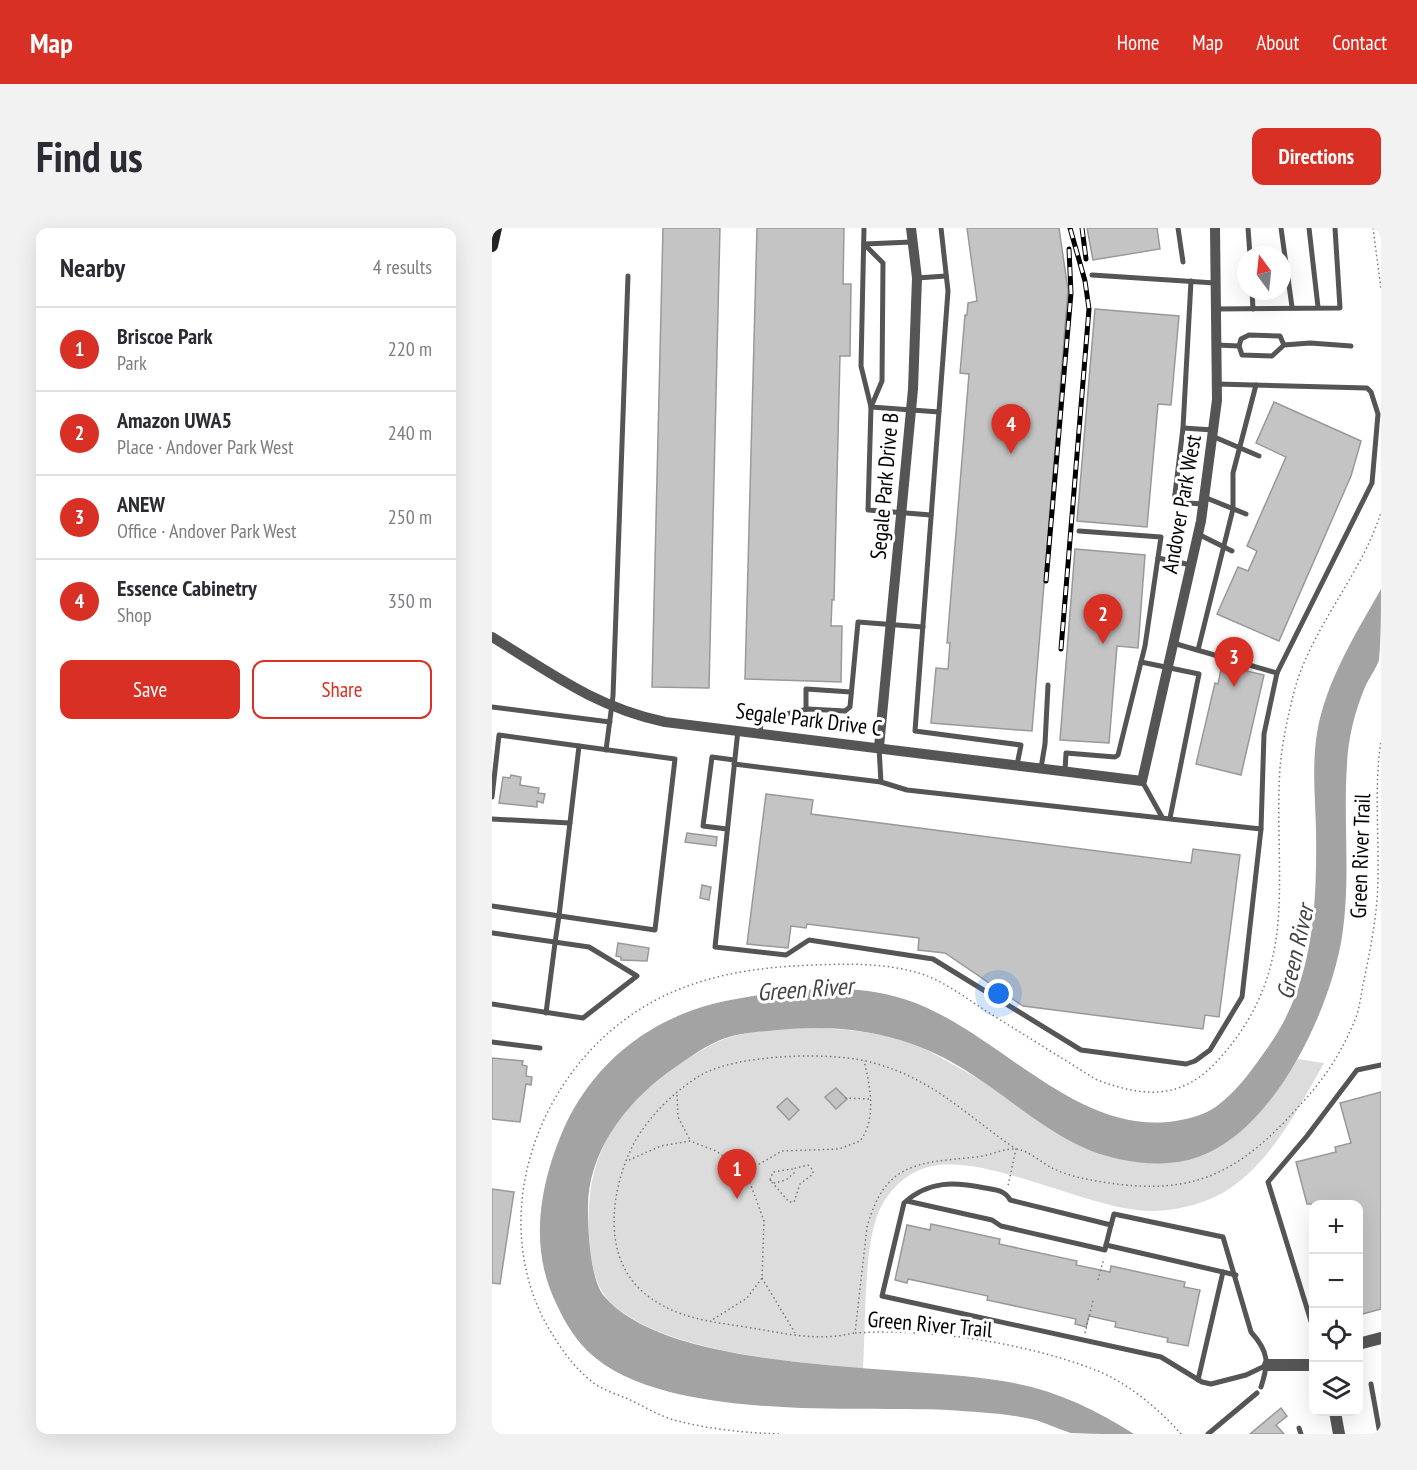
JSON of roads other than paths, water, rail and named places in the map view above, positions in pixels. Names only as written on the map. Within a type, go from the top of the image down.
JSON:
[{"type":"main road","points":[[492,246],[496,228]]},
{"type":"street","name":"Segale Park Drive B","points":[[879,747],[911,410],[917,278],[911,228]]},
{"type":"street","name":"Andover Park West","points":[[1142,781],[1198,534],[1213,433],[1217,384],[1215,228]]},
{"type":"street","name":"Segale Park Drive C","points":[[492,637],[578,692],[612,707],[664,722],[1142,781]]},
{"type":"street","points":[[1363,1343],[1381,1338]]},
{"type":"street","points":[[1268,1365],[1309,1365]]},
{"type":"street","points":[[1336,1416],[1339,1434]]},
{"type":"lane","points":[[864,228],[861,366],[871,407],[868,510],[931,515]]},
{"type":"lane","points":[[941,228],[948,291],[915,731],[1021,745],[1017,765]]},
{"type":"lane","points":[[1178,228],[1182,262]]},
{"type":"lane","points":[[1248,228],[1249,246]]},
{"type":"lane","points":[[1281,228],[1292,307]]},
{"type":"lane","points":[[1309,228],[1318,307]]},
{"type":"lane","points":[[1217,309],[1340,308],[1335,228]]},
{"type":"lane","points":[[864,244],[912,242]]},
{"type":"lane","points":[[864,244],[883,263],[882,381],[871,407]]},
{"type":"lane","points":[[1092,275],[1217,283]]},
{"type":"lane","points":[[606,750],[612,707],[628,276]]},
{"type":"lane","points":[[917,278],[946,276]]},
{"type":"lane","points":[[1191,281],[1184,428],[1174,502],[1204,501],[1246,514]]},
{"type":"lane","points":[[1252,300],[1252,309]]},
{"type":"lane","points":[[1284,345],[1280,336],[1249,335],[1241,339],[1239,346],[1242,355],[1248,357],[1272,356],[1284,345],[1310,343],[1351,346]]},
{"type":"lane","points":[[1217,345],[1239,346]]},
{"type":"lane","points":[[738,730],[715,947],[786,955],[809,940],[933,959],[1081,1050],[1186,1064],[1210,1050],[1242,997],[1261,829],[1264,734],[1277,673],[1372,483],[1378,414],[1375,401],[1367,388],[1217,384]]},
{"type":"lane","points":[[1198,650],[1233,509],[1233,473],[1256,385]]},
{"type":"lane","points":[[871,407],[939,412]]},
{"type":"lane","points":[[1184,428],[1213,433],[1259,456]]},
{"type":"lane","points":[[1065,771],[1066,753],[1115,757],[1118,754],[1142,662],[1161,537],[1079,531]]},
{"type":"lane","points":[[1198,534],[1232,551]]},
{"type":"lane","points":[[1158,558],[1191,565]]},
{"type":"lane","points":[[760,733],[762,711],[786,714],[806,709],[845,711],[850,706],[858,622],[923,627]]},
{"type":"lane","points":[[1173,643],[1277,673]]},
{"type":"lane","points":[[1142,662],[1199,674],[1170,818]]},
{"type":"lane","points":[[1041,768],[1046,744],[1048,685]]},
{"type":"lane","points":[[806,709],[807,689],[851,692]]},
{"type":"lane","points":[[492,707],[610,722]]},
{"type":"lane","points":[[492,797],[499,735],[675,759],[655,930],[492,906]]},
{"type":"lane","points":[[546,1012],[579,746]]},
{"type":"lane","points":[[879,747],[881,782]]},
{"type":"lane","points":[[727,829],[703,826],[712,757],[881,782],[907,790],[1261,829]]},
{"type":"lane","points":[[1142,781],[1162,817]]},
{"type":"lane","points":[[492,819],[570,823]]},
{"type":"lane","points":[[492,1004],[583,1018],[637,976],[589,947],[493,933]]},
{"type":"lane","points":[[492,1042],[540,1048]]},
{"type":"lane","points":[[1309,1314],[1268,1182],[1307,1136],[1357,1070],[1381,1065]]},
{"type":"lane","points":[[1111,1225],[1010,1200],[1006,1194],[949,1182],[922,1191],[907,1201],[882,1296],[1161,1357],[1198,1380],[1217,1383],[1246,1375],[1268,1365]]},
{"type":"lane","points":[[907,1201],[992,1220],[1001,1226],[1105,1250],[1114,1214],[1223,1237],[1251,1332],[1260,1342],[1268,1365],[1261,1387]]},
{"type":"lane","points":[[1107,1245],[1236,1275]]},
{"type":"lane","points":[[1198,1380],[1223,1272]]},
{"type":"lane","points":[[1371,1384],[1380,1434]]},
{"type":"lane","points":[[1208,1434],[1257,1393]]},
{"type":"railway","points":[[1061,649],[1089,309],[1085,281],[1070,228]]},
{"type":"railway","points":[[1082,228],[1086,259]]},
{"type":"railway","points":[[1046,581],[1071,293],[1069,249]]},
{"type":"place","name":"Essence Cabinetry","points":[[1011,454]]},
{"type":"place","name":"Amazon UWA5","points":[[1103,644]]},
{"type":"place","name":"ANEW","points":[[1234,687]]},
{"type":"place","name":"Briscoe Park","points":[[737,1199]]},
{"type":"water label","name":"Green River","points":[[1295,952]]},
{"type":"water label","name":"Green River","points":[[805,989]]}]
